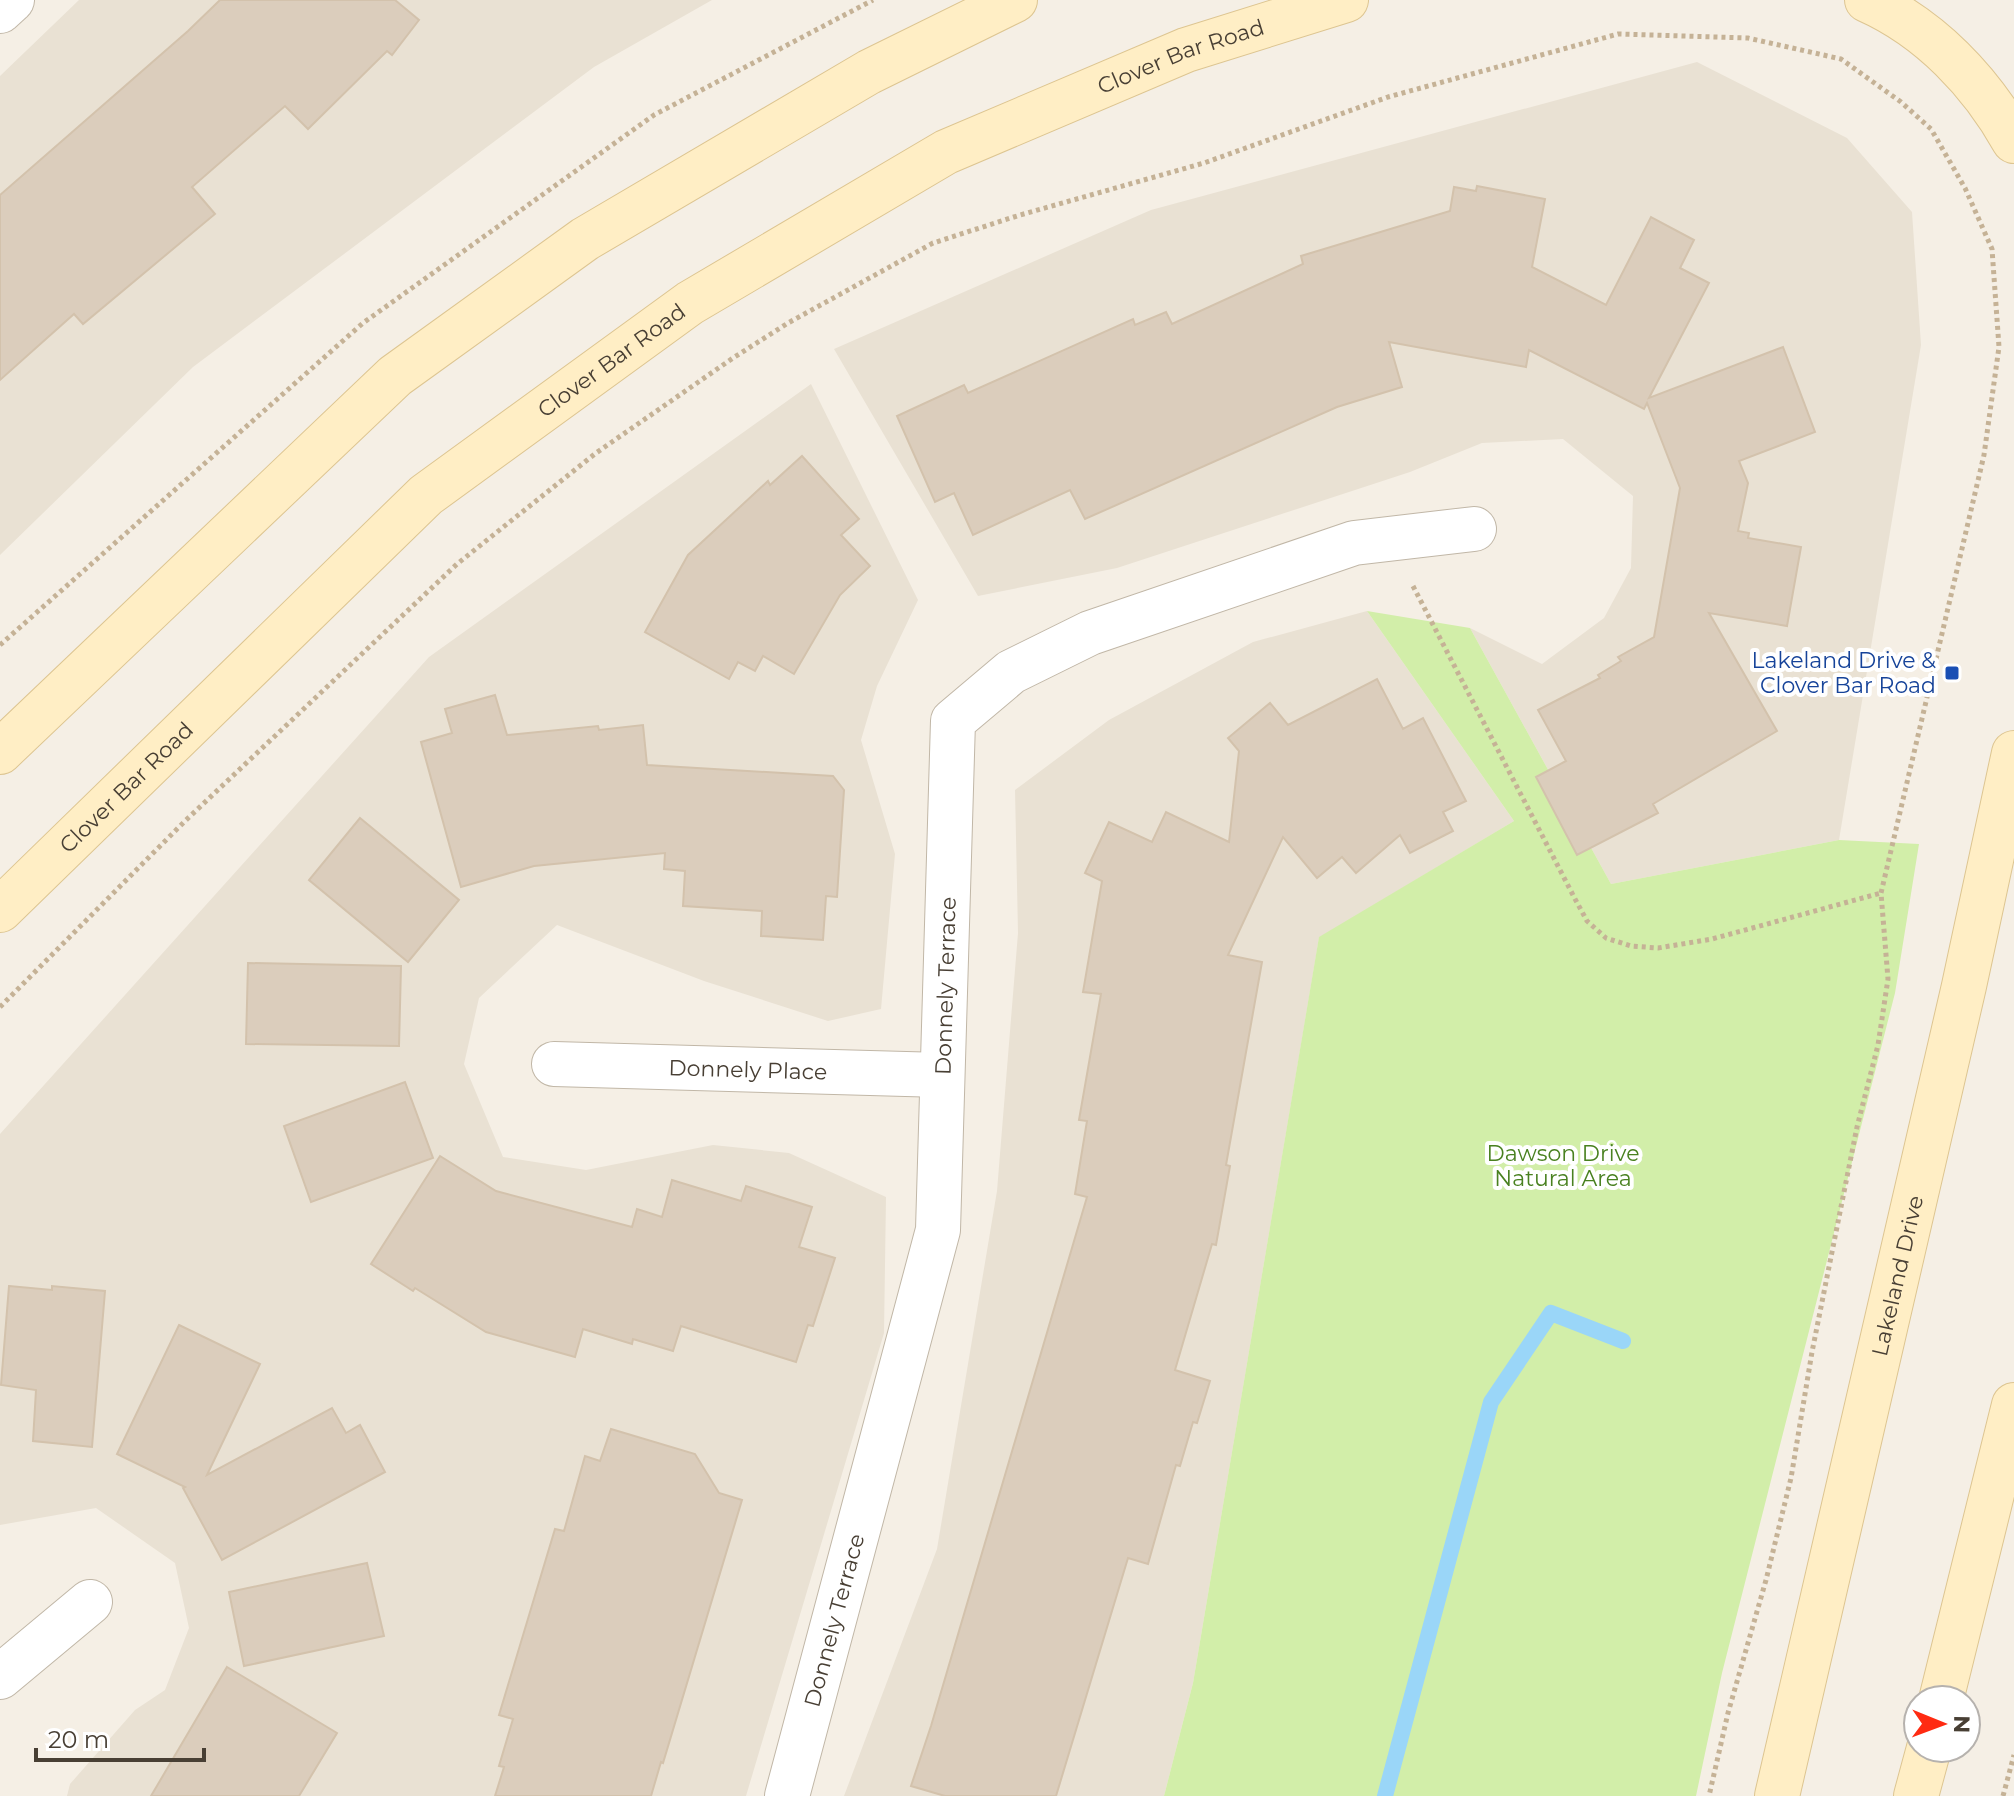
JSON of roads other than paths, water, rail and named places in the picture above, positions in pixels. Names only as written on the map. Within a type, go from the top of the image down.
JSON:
[{"type":"main road","points":[[0,752],[395,376],[585,239],[869,72],[1015,0]]},
{"type":"main road","name":"Clover Bar Road","points":[[0,910],[426,495],[690,303],[946,152],[1186,50],[1346,0]]},
{"type":"main road","points":[[1867,0],[1914,27],[1949,56],[1980,89],[2014,141]]},
{"type":"main road","name":"Lakeland Drive","points":[[1777,1796],[1964,986],[2014,753]]},
{"type":"main road","points":[[1945,1684],[2014,1405]]},
{"type":"main road","points":[[1916,1796],[1925,1764]]},
{"type":"street","points":[[0,11],[12,0]]},
{"type":"street","name":"Donnely Terrace","points":[[787,1796],[938,1230],[953,721],[1011,672],[1090,633],[1354,543],[1474,529]]},
{"type":"street","name":"Donnely Place","points":[[554,1064],[942,1075]]},
{"type":"street","points":[[0,1677],[90,1602]]},
{"type":"waterway","points":[[1385,1796],[1491,1402],[1551,1313],[1623,1341]]},
{"type":"place","name":"Lakeland Drive & Clover Bar Road","points":[[1952,673]]},
{"type":"park label","name":"Dawson Drive Natural Area","points":[[1563,1166]]}]
